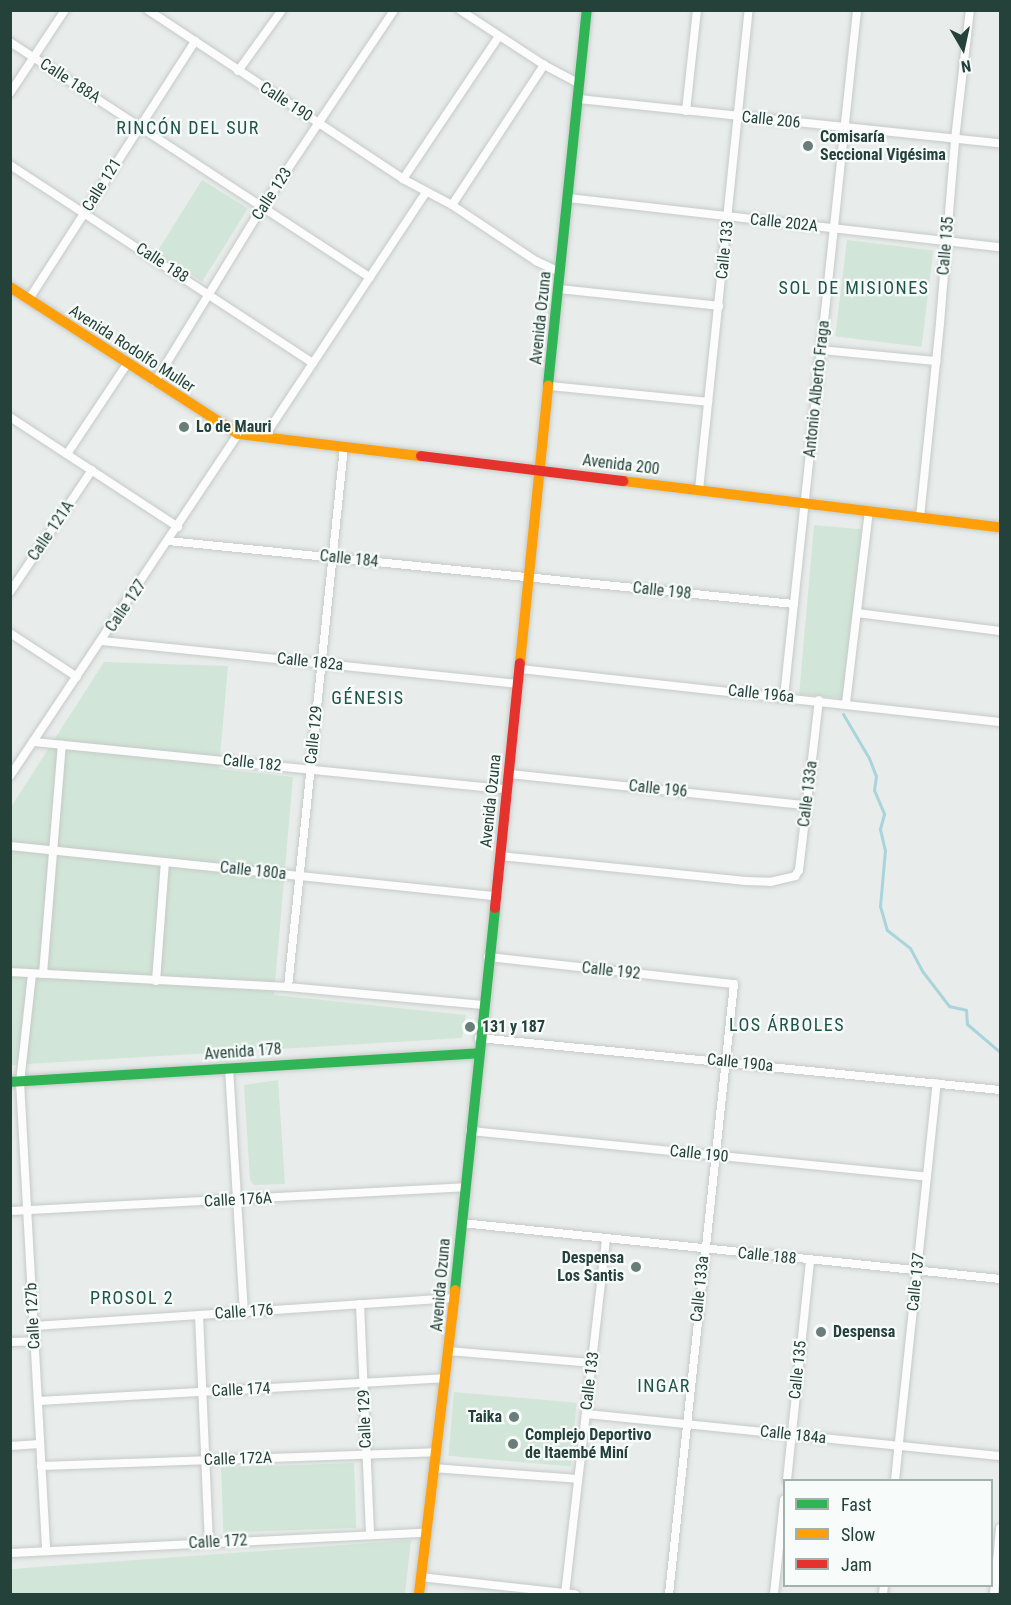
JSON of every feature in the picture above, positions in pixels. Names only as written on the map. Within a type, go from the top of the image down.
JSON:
[{"type":"main road","name":"Avenida Ozuna","points":[[419,1594],[449,1351],[479,1038],[542,471],[587,10]]},
{"type":"main road","name":"Avenida Rodolfo Muller","points":[[11,289],[238,434]]},
{"type":"main road","name":"Avenida 200","points":[[238,434],[1000,527]]},
{"type":"main road","name":"Avenida 178","points":[[15,1082],[478,1053]]},
{"type":"street","points":[[10,93],[65,10]]},
{"type":"street","name":"Calle 190","points":[[148,10],[403,179],[452,205],[536,261],[560,272]]},
{"type":"street","points":[[238,71],[282,10]]},
{"type":"street","name":"Calle 123","points":[[155,382],[263,206],[394,10]]},
{"type":"street","points":[[460,10],[544,65],[579,84]]},
{"type":"street","points":[[686,111],[697,10]]},
{"type":"street","name":"Calle 133","points":[[699,490],[749,10]]},
{"type":"street","name":"Antonio Alberto Fraga","points":[[784,697],[857,10]]},
{"type":"street","name":"Calle 135","points":[[920,517],[955,139],[970,10]]},
{"type":"street","points":[[403,179],[499,36]]},
{"type":"street","name":"Calle 121","points":[[29,299],[138,126],[195,41]]},
{"type":"street","name":"Calle 188A","points":[[10,42],[370,278]]},
{"type":"street","points":[[452,205],[544,65]]},
{"type":"street","name":"Calle 206","points":[[578,99],[1000,143]]},
{"type":"street","name":"Calle 188","points":[[10,165],[313,363]]},
{"type":"street","points":[[264,437],[426,192]]},
{"type":"street","name":"Calle 202A","points":[[568,198],[1000,247]]},
{"type":"street","points":[[558,289],[719,306]]},
{"type":"street","points":[[821,350],[936,361]]},
{"type":"street","points":[[67,454],[127,364]]},
{"type":"street","points":[[549,386],[708,402]]},
{"type":"street","points":[[10,417],[178,527]]},
{"type":"street","name":"Calle 127","points":[[10,776],[238,434]]},
{"type":"street","name":"Calle 129","points":[[288,987],[344,447]]},
{"type":"street","name":"Calle 121A","points":[[10,592],[92,470]]},
{"type":"street","points":[[846,703],[869,511]]},
{"type":"street","name":"Calle 184","points":[[168,541],[530,578]]},
{"type":"street","name":"Calle 198","points":[[530,578],[794,604]]},
{"type":"street","points":[[857,613],[1000,631]]},
{"type":"street","points":[[10,633],[76,677]]},
{"type":"street","name":"Calle 182a","points":[[102,641],[519,684]]},
{"type":"street","name":"Calle 196a","points":[[520,669],[819,700],[1000,722]]},
{"type":"street","name":"Calle 133a","points":[[500,856],[746,881],[786,880],[799,870],[819,700]]},
{"type":"street","name":"Calle 182","points":[[33,742],[507,789]]},
{"type":"street","points":[[43,974],[62,745]]},
{"type":"street","name":"Calle 196","points":[[509,774],[806,805]]},
{"type":"street","name":"Calle 180a","points":[[10,846],[495,896]]},
{"type":"street","points":[[156,981],[165,862]]},
{"type":"street","name":"Calle 192","points":[[488,957],[734,984]]},
{"type":"street","points":[[10,972],[288,987],[483,1005]]},
{"type":"street","name":"Calle 127b","points":[[32,974],[15,1082],[27,1210],[46,1551]]},
{"type":"street","name":"Calle 133a","points":[[669,1594],[734,984]]},
{"type":"street","name":"Calle 190a","points":[[479,1038],[1000,1090]]},
{"type":"street","points":[[229,1068],[244,1312]]},
{"type":"street","name":"Calle 137","points":[[895,1479],[937,1083]]},
{"type":"street","name":"Calle 190","points":[[470,1131],[927,1177]]},
{"type":"street","name":"Calle 176A","points":[[10,1211],[465,1187]]},
{"type":"street","name":"Calle 188","points":[[462,1223],[1000,1280]]},
{"type":"street","name":"Calle 133","points":[[565,1594],[606,1238]]},
{"type":"street","name":"Calle 135","points":[[787,1479],[810,1260]]},
{"type":"street","name":"Calle 176","points":[[34,1326],[454,1298]]},
{"type":"street","name":"Calle 129","points":[[360,1304],[370,1534]]},
{"type":"street","points":[[199,1315],[209,1543]]},
{"type":"street","points":[[10,1342],[34,1341]]},
{"type":"street","points":[[449,1351],[592,1363]]},
{"type":"street","name":"Calle 174","points":[[38,1401],[444,1378]]},
{"type":"street","name":"Calle 184a","points":[[586,1414],[1000,1456]]},
{"type":"street","points":[[10,1446],[40,1444]]},
{"type":"street","name":"Calle 172A","points":[[41,1466],[435,1452]]},
{"type":"street","points":[[433,1468],[578,1479]]},
{"type":"street","points":[[774,1594],[783,1509]]},
{"type":"street","points":[[994,1594],[1000,1528]]},
{"type":"street","name":"Calle 172","points":[[10,1553],[425,1533]]},
{"type":"street","points":[[420,1577],[575,1594]]},
{"type":"green space","points":[[202,180],[248,209],[202,282],[156,253]]},
{"type":"green space","points":[[847,240],[933,251],[922,347],[835,336]]},
{"type":"green space","points":[[814,525],[862,529],[847,699],[799,694]]},
{"type":"green space","points":[[104,662],[228,666],[219,769],[293,777],[274,995],[466,1015],[462,1038],[11,1065],[11,807]]},
{"type":"green space","points":[[278,1080],[285,1184],[254,1185],[250,1180],[244,1085]]},
{"type":"green space","points":[[454,1392],[577,1403],[571,1466],[448,1456]]},
{"type":"green space","points":[[354,1463],[356,1528],[223,1533],[221,1468]]},
{"type":"green space","points":[[411,1540],[405,1594],[11,1594],[11,1569]]},
{"type":"waterway","points":[[843,714],[869,758],[876,776],[874,790],[884,814],[880,829],[885,850],[880,906],[887,930],[910,948],[923,972],[949,1006],[966,1010],[967,1024],[1000,1052]]},
{"type":"traffic: fast","points":[[548,385],[587,10]]},
{"type":"traffic: fast","points":[[455,1290],[495,908]]},
{"type":"traffic: fast","points":[[10,1082],[478,1053]]},
{"type":"traffic: slow","points":[[10,287],[238,434],[421,456]]},
{"type":"traffic: slow","points":[[520,663],[548,385]]},
{"type":"traffic: slow","points":[[623,481],[1000,527]]},
{"type":"traffic: slow","points":[[419,1594],[455,1290]]},
{"type":"traffic: jam","points":[[421,456],[623,481]]},
{"type":"traffic: jam","points":[[495,908],[520,663]]},
{"type":"place","name":"Comisaría Seccional Vigésima","points":[[808,146]]},
{"type":"place","name":"Lo de Mauri","points":[[184,427]]},
{"type":"place","name":"131 y 187","points":[[470,1027]]},
{"type":"place","name":"Despensa Los Santis","points":[[636,1267]]},
{"type":"place","name":"Despensa","points":[[821,1332]]},
{"type":"place","name":"Taika","points":[[514,1417]]},
{"type":"place","name":"Complejo Deportivo de Itaembé Miní","points":[[513,1444]]},
{"type":"district","name":"RINCÓN DEL SUR","points":[[188,128]]},
{"type":"district","name":"SOL DE MISIONES","points":[[854,288]]},
{"type":"district","name":"GÉNESIS","points":[[368,698]]},
{"type":"district","name":"LOS ÁRBOLES","points":[[787,1025]]},
{"type":"district","name":"PROSOL 2","points":[[132,1298]]},
{"type":"district","name":"INGAR","points":[[664,1386]]}]
